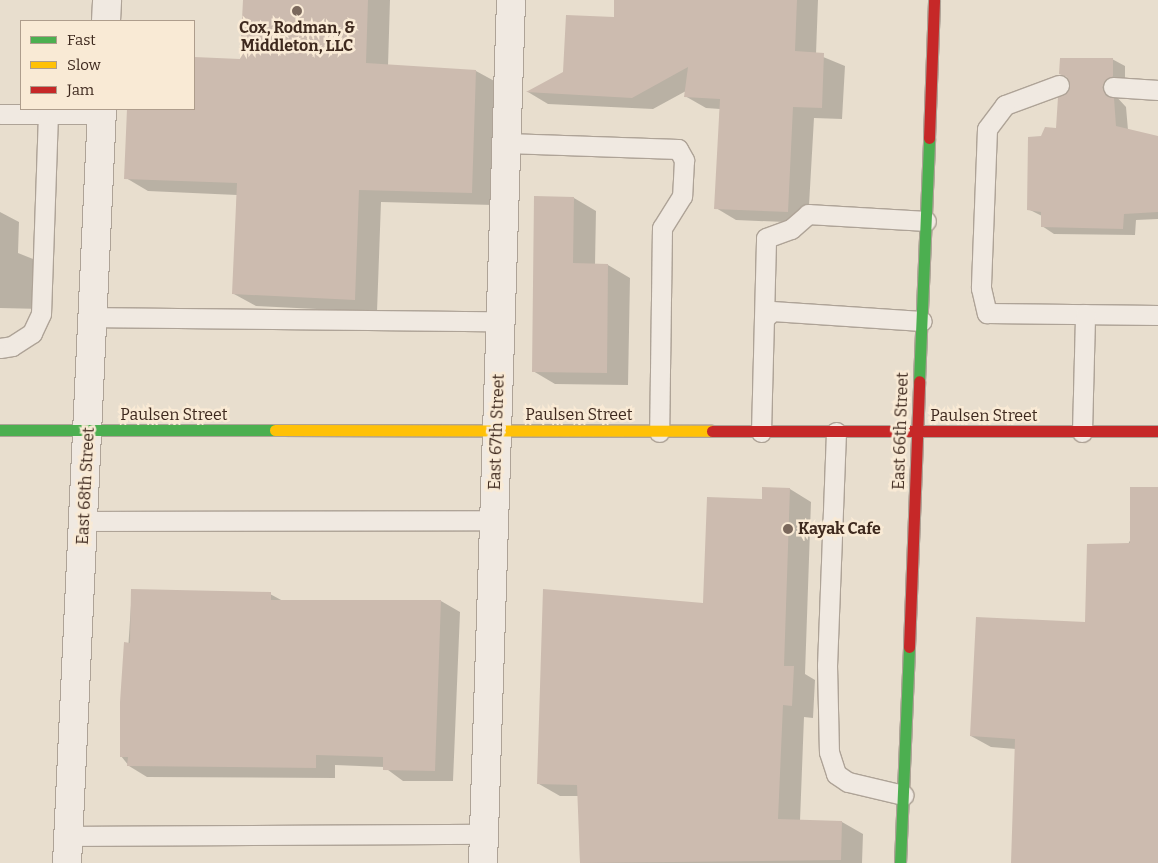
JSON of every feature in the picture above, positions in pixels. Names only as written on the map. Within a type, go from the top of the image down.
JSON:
[{"type":"street","points":[[106,20],[107,0]]},
{"type":"street","name":"East 67th Street","points":[[483,863],[511,0]]},
{"type":"street","name":"East 66th Street","points":[[900,863],[934,0]]},
{"type":"street","name":"East 68th Street","points":[[67,863],[85,522],[102,112]]},
{"type":"street","name":"Paulsen Street","points":[[0,430],[1158,431]]},
{"type":"lane","points":[[1059,85],[1005,105],[987,129],[981,288],[987,313],[1158,315]]},
{"type":"lane","points":[[1113,87],[1158,90]]},
{"type":"lane","points":[[0,114],[102,112]]},
{"type":"lane","points":[[0,348],[12,346],[32,332],[41,314],[48,114]]},
{"type":"lane","points":[[506,144],[678,148],[684,160],[682,196],[662,228],[660,432]]},
{"type":"lane","points":[[761,432],[766,238],[792,230],[808,214],[926,221]]},
{"type":"lane","points":[[764,319],[772,311],[922,321]]},
{"type":"lane","points":[[1082,432],[1085,314]]},
{"type":"lane","points":[[92,317],[501,321]]},
{"type":"lane","points":[[836,432],[827,664],[829,752],[836,774],[848,782],[903,795]]},
{"type":"lane","points":[[85,522],[494,520]]},
{"type":"lane","points":[[69,836],[484,834]]},
{"type":"building","points":[[243,0],[368,0],[366,63],[476,70],[472,193],[359,190],[355,300],[232,294],[237,183],[124,179],[127,110],[195,110],[195,57],[240,59]]},
{"type":"building","points":[[614,0],[797,0],[795,51],[824,53],[822,108],[793,107],[788,212],[714,209],[720,99],[684,97],[688,67],[632,98],[526,92],[563,72],[566,15],[614,17]]},
{"type":"building","points":[[1060,58],[1113,58],[1113,76],[1102,87],[1106,96],[1114,98],[1116,126],[1158,136],[1158,212],[1124,214],[1123,229],[1041,227],[1041,212],[1027,210],[1028,137],[1041,136],[1045,127],[1056,128],[1058,97],[1070,87],[1067,77],[1059,74]]},
{"type":"building","points":[[534,196],[574,197],[573,263],[608,264],[607,373],[532,372]]},
{"type":"building","points":[[762,487],[790,488],[784,666],[794,666],[792,706],[783,705],[778,819],[842,821],[841,860],[580,863],[577,785],[537,784],[543,589],[703,603],[707,497],[762,499]]},
{"type":"building","points":[[1130,487],[1158,487],[1158,863],[1011,863],[1015,739],[970,736],[976,617],[1085,622],[1087,544],[1130,543]]},
{"type":"building","points":[[131,589],[271,592],[271,600],[441,600],[435,771],[383,770],[383,757],[316,755],[316,768],[127,766],[128,757],[120,757],[120,702],[124,642],[130,643]]},
{"type":"traffic: fast","points":[[919,381],[929,138]]},
{"type":"traffic: fast","points":[[0,430],[275,430]]},
{"type":"traffic: fast","points":[[900,863],[909,647]]},
{"type":"traffic: slow","points":[[275,430],[712,431]]},
{"type":"traffic: jam","points":[[929,138],[934,0]]},
{"type":"traffic: jam","points":[[909,647],[919,381]]},
{"type":"traffic: jam","points":[[712,431],[1158,431]]},
{"type":"place","name":"Cox, Rodman, & Middleton, LLC","points":[[297,11]]},
{"type":"place","name":"Kayak Cafe","points":[[788,529]]}]
